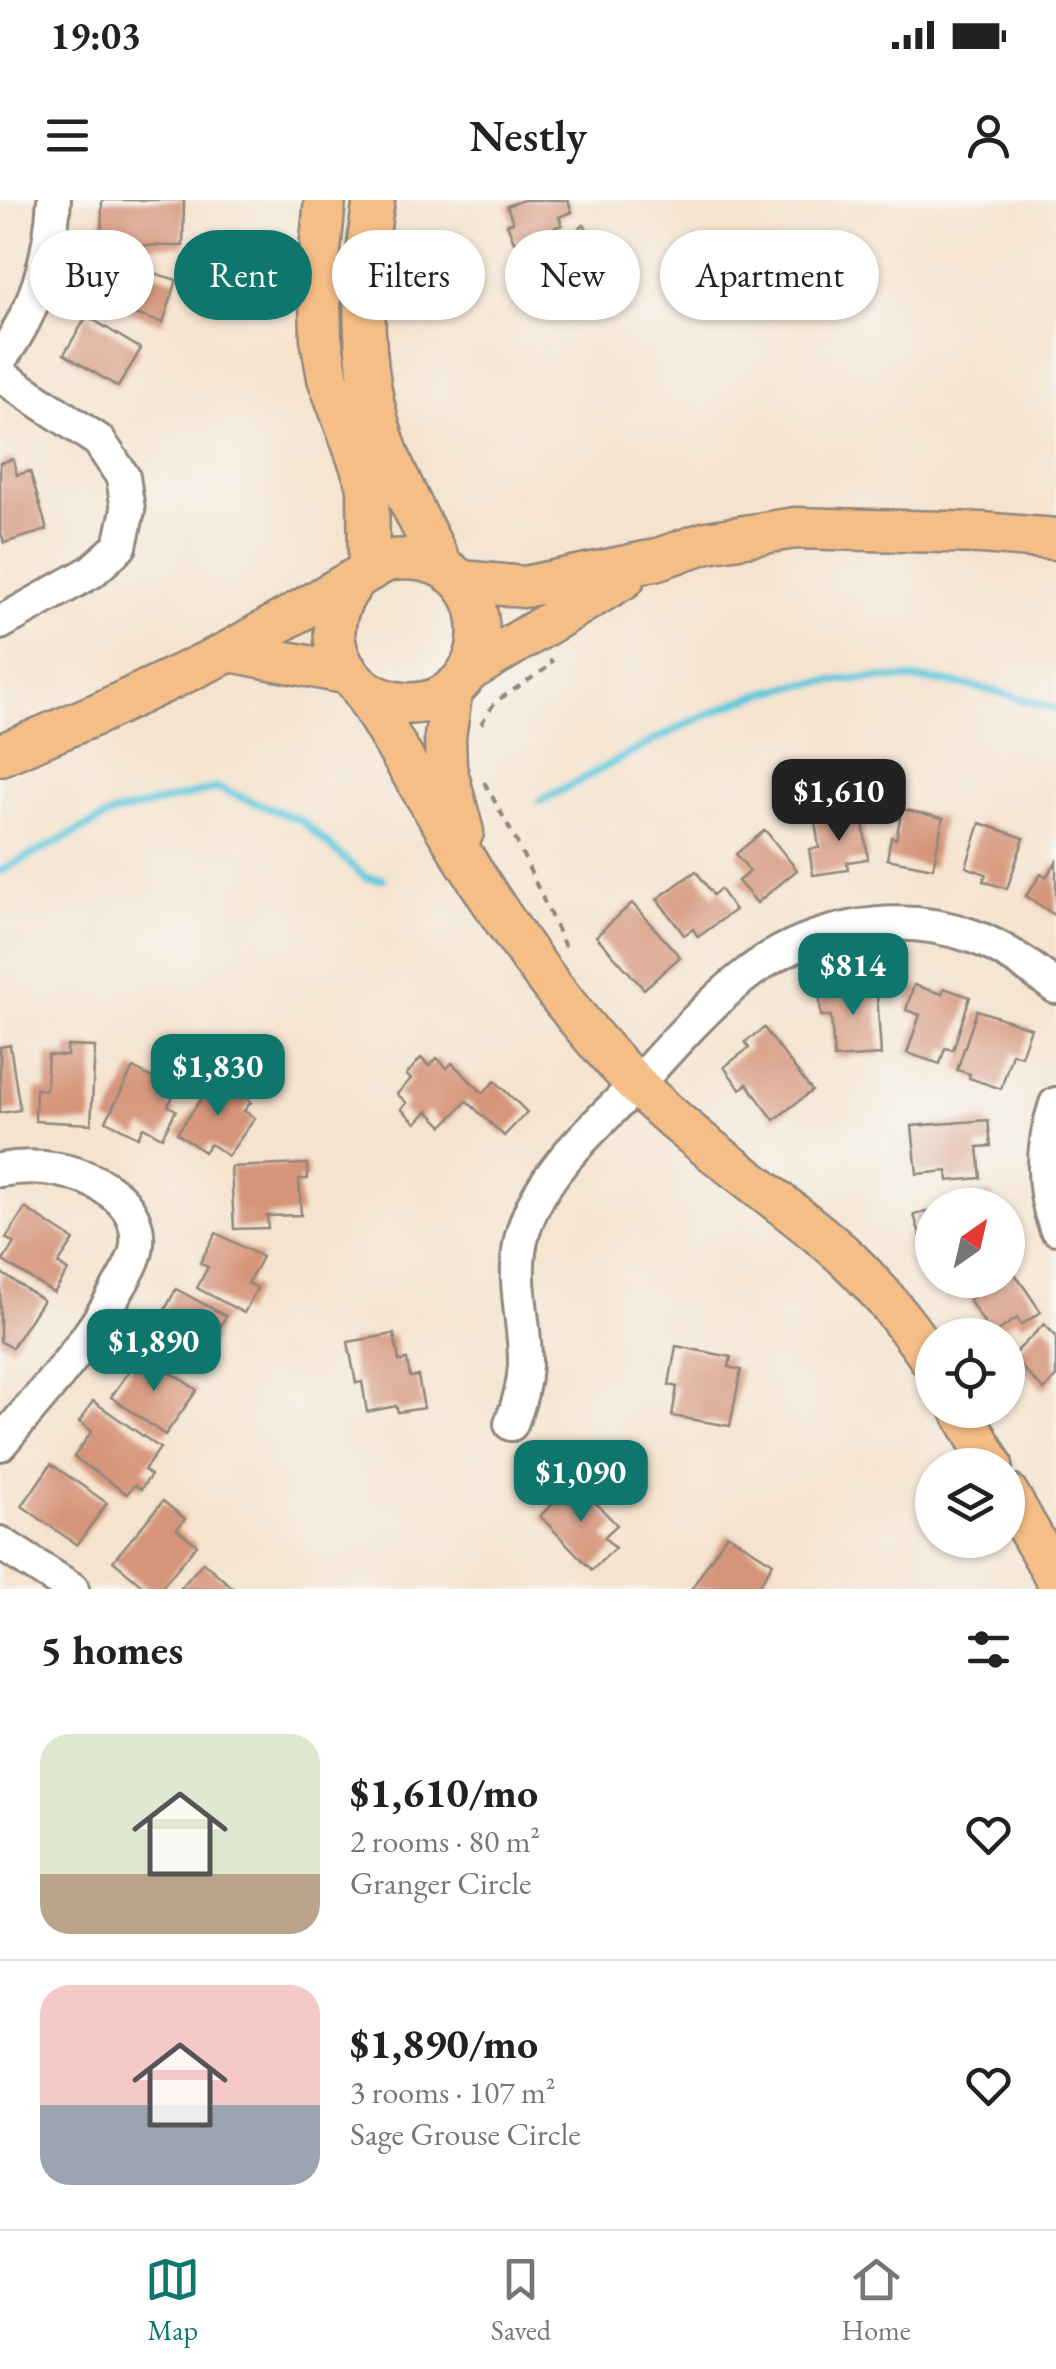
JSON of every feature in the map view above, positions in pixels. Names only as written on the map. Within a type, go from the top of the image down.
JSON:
[{"type":"main road","points":[[324,200],[319,261],[321,338],[328,378],[368,486],[361,575],[344,595],[335,627],[340,660],[526,953],[636,1084],[692,1134],[841,1252],[915,1336]]},
{"type":"main road","points":[[374,200],[365,294],[367,378],[390,458],[452,574],[475,602],[480,625],[478,649],[460,680],[445,737],[446,768],[474,874]]},
{"type":"main road","points":[[0,755],[230,651],[386,561],[424,560],[452,574],[524,587],[655,560],[707,542],[794,528],[892,529],[1056,539]]},
{"type":"main road","points":[[230,651],[354,680],[373,695],[405,704],[422,702],[655,560]]},
{"type":"main road","points":[[1025,1524],[1056,1578]]},
{"type":"street","points":[[0,359],[28,315],[44,276],[54,200]]},
{"type":"street","points":[[0,375],[99,441],[123,477],[128,510],[120,546],[91,572],[0,623]]},
{"type":"street","points":[[511,1424],[520,1401],[525,1368],[517,1274],[524,1230],[541,1194],[564,1160],[740,979],[788,946],[847,928],[907,924],[971,936],[1016,958],[1056,987]]},
{"type":"street","points":[[1056,1104],[1045,1151],[1046,1182],[1056,1228]]},
{"type":"street","points":[[0,1170],[46,1168],[100,1184],[120,1198],[132,1214],[137,1233],[136,1252],[99,1323],[0,1444]]},
{"type":"street","points":[[0,1544],[72,1589]]},
{"type":"path","points":[[479,736],[480,726],[495,702],[553,664],[545,653]]},
{"type":"path","points":[[484,781],[516,838],[567,950]]},
{"type":"building","points":[[102,200],[184,200],[183,230],[174,230],[174,246],[154,246],[154,230],[101,230]]},
{"type":"building","points":[[523,200],[568,200],[572,212],[559,217],[562,225],[548,230],[509,230],[507,224],[513,222],[507,206]]},
{"type":"building","points":[[154,273],[174,279],[163,323],[153,320]]},
{"type":"building","points":[[85,320],[94,320],[141,349],[118,387],[64,354]]},
{"type":"building","points":[[13,459],[17,475],[30,471],[47,530],[4,543],[0,529],[0,463]]},
{"type":"building","points":[[902,809],[943,818],[933,868],[887,859]]},
{"type":"building","points":[[862,814],[868,859],[847,862],[848,870],[813,875],[809,849],[819,848],[815,821]]},
{"type":"building","points":[[980,823],[1024,838],[1007,889],[983,881],[986,874],[966,867]]},
{"type":"building","points":[[765,830],[797,870],[757,903],[738,881],[750,871],[736,854]]},
{"type":"building","points":[[1056,862],[1056,916],[1026,896],[1041,874],[1046,877]]},
{"type":"building","points":[[696,871],[713,895],[720,889],[735,910],[698,937],[693,929],[684,935],[657,899]]},
{"type":"building","points":[[632,903],[680,957],[644,989],[596,936]]},
{"type":"building","points":[[876,977],[881,1055],[834,1058],[831,1016],[821,1016],[819,989],[849,987],[849,979]]},
{"type":"building","points":[[914,985],[942,994],[944,988],[970,997],[953,1050],[945,1048],[940,1064],[907,1053],[920,1015],[906,1010]]},
{"type":"building","points":[[977,1010],[1031,1028],[1021,1056],[1012,1053],[1001,1089],[957,1070]]},
{"type":"building","points":[[764,1028],[812,1091],[774,1120],[747,1084],[740,1089],[724,1067],[749,1048],[745,1042]]},
{"type":"building","points":[[10,1045],[20,1110],[0,1113],[0,1047]]},
{"type":"building","points":[[67,1046],[95,1047],[91,1124],[35,1121],[36,1089],[46,1090],[48,1055],[67,1056]]},
{"type":"building","points":[[421,1058],[429,1066],[437,1058],[447,1068],[452,1063],[483,1093],[495,1081],[527,1112],[504,1136],[467,1101],[443,1126],[428,1111],[416,1123],[401,1109],[407,1103],[397,1094],[411,1079],[406,1075]]},
{"type":"building","points":[[133,1068],[176,1090],[168,1106],[176,1110],[162,1137],[143,1127],[138,1137],[106,1121]]},
{"type":"building","points":[[217,1077],[251,1102],[244,1111],[255,1118],[228,1156],[210,1144],[204,1152],[177,1133]]},
{"type":"building","points":[[988,1120],[991,1146],[978,1147],[981,1178],[948,1181],[947,1171],[917,1174],[912,1126]]},
{"type":"building","points":[[307,1164],[308,1179],[299,1179],[301,1215],[267,1216],[268,1228],[234,1229],[231,1167]]},
{"type":"building","points":[[25,1208],[74,1240],[58,1264],[68,1271],[54,1293],[3,1261],[14,1243],[6,1238]]},
{"type":"building","points":[[216,1233],[262,1257],[248,1283],[257,1288],[244,1313],[197,1288],[208,1267],[200,1263]]},
{"type":"building","points":[[0,1272],[43,1300],[12,1348],[0,1341]]},
{"type":"building","points":[[176,1289],[226,1316],[197,1369],[157,1347],[169,1324],[160,1319]]},
{"type":"building","points":[[1025,1289],[1041,1312],[1025,1322],[1025,1318],[981,1318],[969,1300],[1025,1298]]},
{"type":"building","points":[[1044,1324],[1056,1336],[1056,1377],[1044,1390],[1025,1371],[1025,1343]]},
{"type":"building","points":[[394,1334],[399,1361],[407,1360],[410,1377],[418,1376],[424,1408],[398,1412],[396,1406],[367,1412],[362,1382],[356,1383],[348,1342]]},
{"type":"building","points":[[676,1346],[731,1357],[729,1367],[741,1370],[730,1426],[672,1416],[677,1387],[669,1385]]},
{"type":"building","points":[[142,1353],[197,1390],[165,1435],[111,1397]]},
{"type":"building","points":[[93,1401],[160,1448],[144,1470],[151,1475],[141,1489],[134,1485],[127,1494],[74,1457],[92,1431],[79,1422]]},
{"type":"building","points":[[51,1464],[107,1503],[77,1545],[22,1506]]},
{"type":"building","points":[[575,1482],[617,1525],[604,1537],[615,1548],[592,1570],[540,1516]]},
{"type":"building","points":[[163,1501],[185,1519],[177,1529],[197,1545],[160,1589],[147,1589],[113,1561]]},
{"type":"building","points":[[727,1534],[773,1563],[757,1589],[692,1588]]},
{"type":"building","points":[[203,1562],[234,1589],[180,1589]]},
{"type":"waterway","points":[[540,801],[704,716],[761,694],[805,684],[856,679],[930,680],[1056,709]]},
{"type":"waterway","points":[[0,871],[112,814],[218,788],[302,821],[366,878],[383,879]]}]
